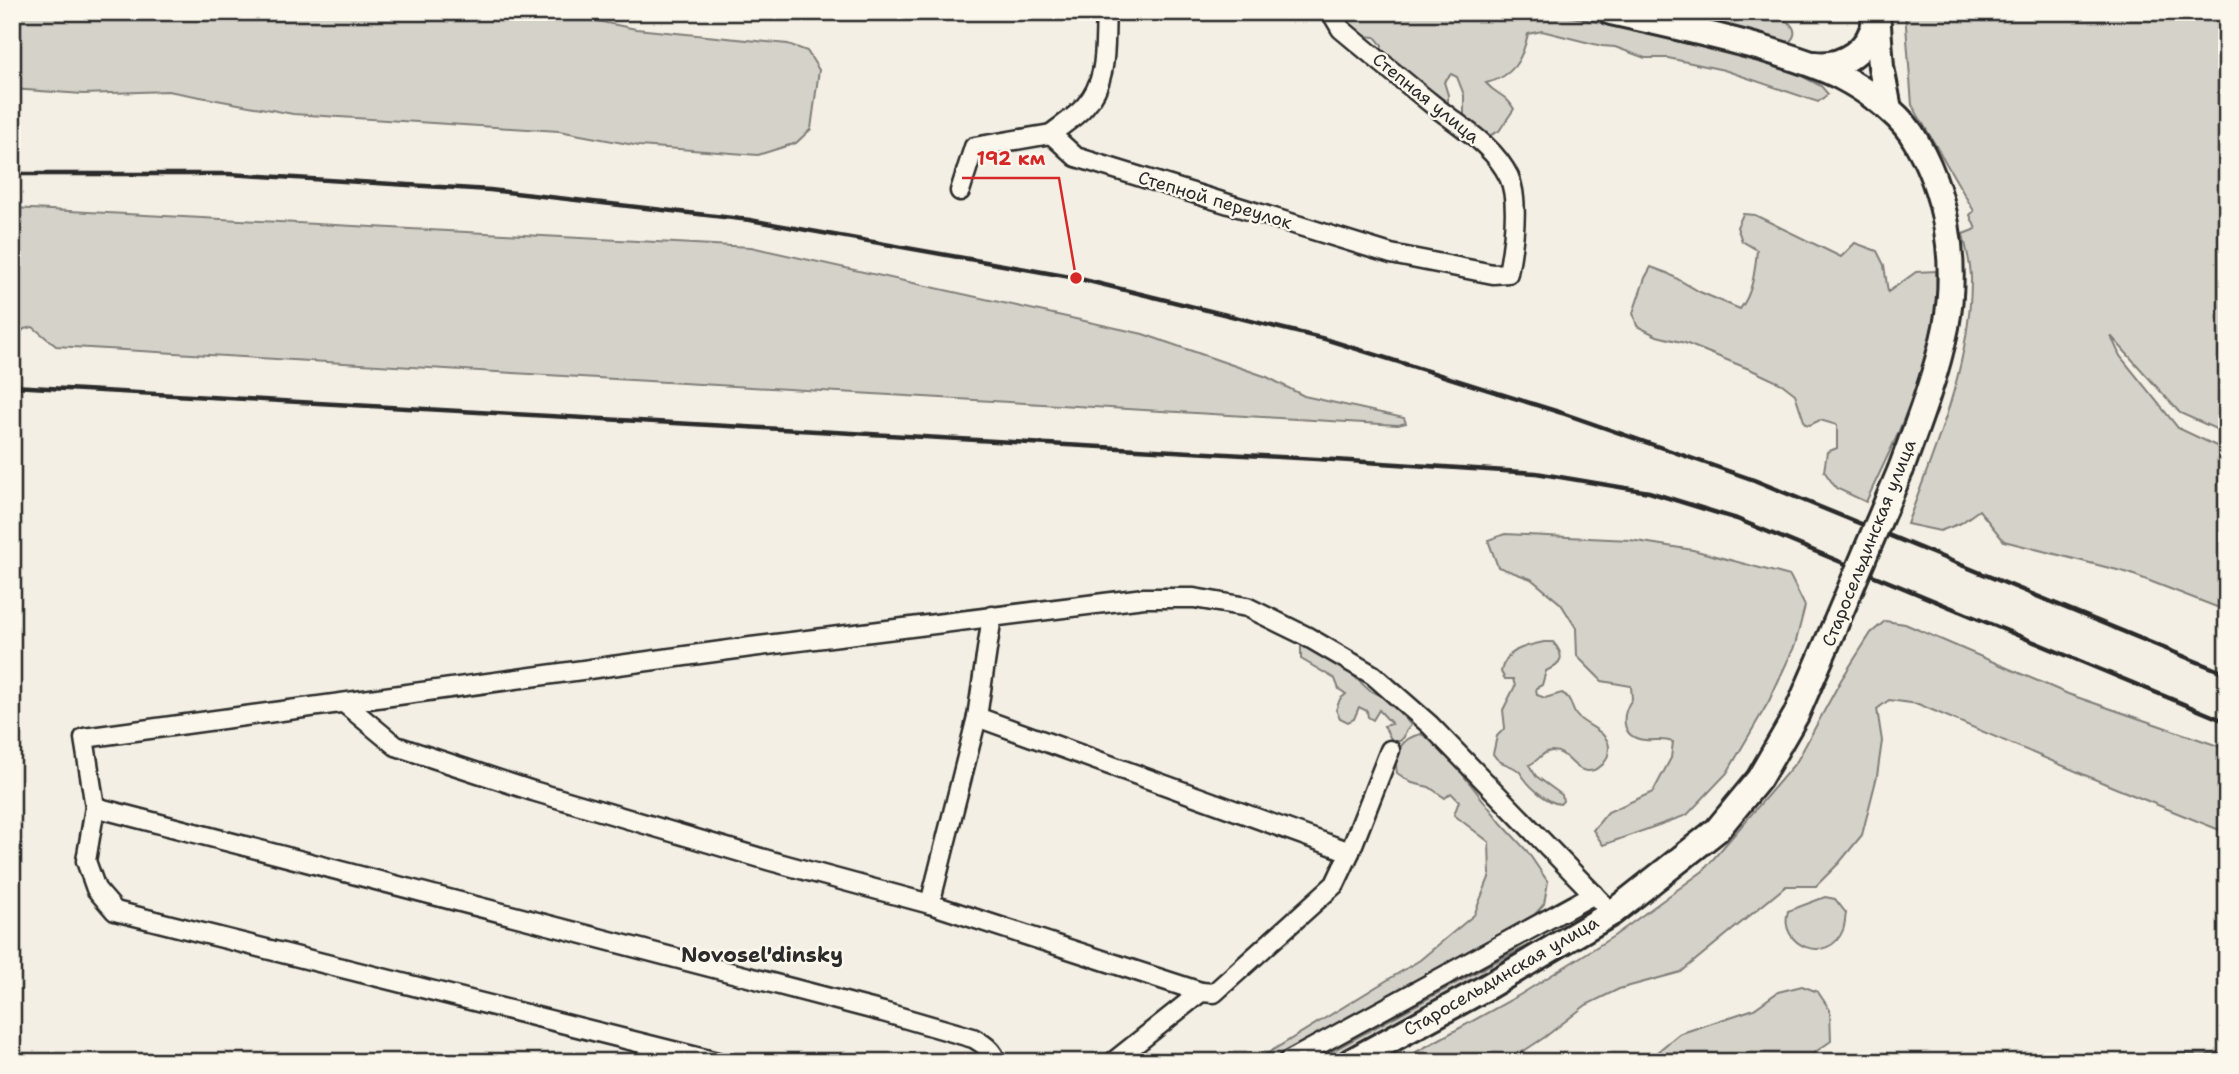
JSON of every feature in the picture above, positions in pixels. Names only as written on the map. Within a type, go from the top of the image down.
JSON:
[{"type":"main road","name":"Старосельдинская улица","points":[[1350,1062],[1485,988],[1612,913],[1717,830],[1759,779],[1796,715],[1901,469],[1925,404],[1946,325],[1950,253],[1945,216],[1926,160],[1910,132],[1889,109],[1841,77],[1809,64],[1729,39],[1611,12]]},
{"type":"main road","points":[[1809,64],[1833,65],[1849,58],[1864,46],[1874,26],[1876,12]]},
{"type":"main road","points":[[1876,12],[1881,66],[1889,109]]},
{"type":"street","points":[[960,191],[974,147],[1051,134],[1085,106],[1099,86],[1104,64],[1106,12]]},
{"type":"street","name":"Степная улица","points":[[1331,12],[1341,29],[1489,149],[1509,178],[1515,207],[1508,273]]},
{"type":"street","name":"Степной переулок","points":[[1051,134],[1076,157],[1328,236],[1391,254],[1493,274],[1508,273]]},
{"type":"street","points":[[717,1062],[115,911],[96,890],[86,862],[95,807],[84,738],[751,647],[1144,598],[1194,598],[1247,607],[1306,636],[1373,675],[1430,725],[1612,913]]},
{"type":"street","points":[[930,904],[977,717],[992,617]]},
{"type":"street","points":[[344,703],[396,746],[533,791],[930,904],[1201,992],[1214,993],[1335,884],[1390,750]]},
{"type":"street","points":[[977,717],[1350,852]]},
{"type":"street","points":[[95,807],[883,1012],[972,1038],[984,1044],[995,1056],[996,1062]]},
{"type":"street","points":[[1287,1062],[1594,894]]},
{"type":"street","points":[[1113,1062],[1201,992]]},
{"type":"shaded area","points":[[12,12],[553,12],[636,29],[788,44],[807,51],[819,70],[811,129],[796,143],[758,155],[639,146],[559,131],[293,114],[168,91],[83,94],[12,89]]},
{"type":"shaded area","points":[[1329,12],[1548,12],[1621,27],[1790,70],[1821,86],[1828,94],[1818,102],[1724,70],[1668,58],[1645,58],[1615,47],[1542,31],[1528,34],[1523,52],[1510,72],[1486,83],[1514,109],[1499,131],[1489,136],[1464,118],[1464,95],[1457,77],[1451,74],[1444,82],[1448,109],[1380,57],[1382,45],[1375,37],[1355,35],[1348,23]]},
{"type":"shaded area","points":[[1659,12],[1770,12],[1791,25],[1794,34],[1787,44]]},
{"type":"shaded area","points":[[1905,12],[2227,12],[2227,434],[2180,413],[2111,336],[2120,356],[2178,428],[2227,451],[2227,611],[2129,573],[2004,541],[1979,510],[1961,523],[1940,531],[1907,524],[1940,435],[1958,375],[1965,344],[1971,282],[1963,234],[1976,229],[1970,215],[1974,211],[1912,105]]},
{"type":"shaded area","points":[[12,208],[751,247],[1143,334],[1267,377],[1304,396],[1404,418],[1406,423],[1398,425],[56,346],[33,327],[24,329],[12,342]]},
{"type":"shaded area","points":[[1743,214],[1755,215],[1841,257],[1855,243],[1877,251],[1884,265],[1888,292],[1916,272],[1936,271],[1937,299],[1933,333],[1897,436],[1866,502],[1836,488],[1824,471],[1827,452],[1837,448],[1837,425],[1820,420],[1810,425],[1805,424],[1795,394],[1782,384],[1637,326],[1633,313],[1651,267],[1740,309],[1751,289],[1757,250],[1742,241],[1737,227]]},
{"type":"shaded area","points":[[1505,534],[1630,540],[1693,550],[1790,576],[1805,606],[1795,645],[1769,701],[1727,773],[1687,815],[1603,845],[1593,830],[1608,812],[1653,792],[1671,758],[1673,742],[1645,740],[1631,735],[1625,725],[1625,718],[1632,699],[1631,686],[1602,681],[1577,656],[1576,628],[1561,604],[1531,579],[1498,567],[1488,540]]},
{"type":"shaded area","points":[[1885,621],[1905,624],[2068,694],[2227,749],[2227,833],[1918,704],[1889,700],[1877,709],[1882,741],[1877,776],[1862,835],[1816,886],[1786,886],[1681,972],[1619,989],[1586,1005],[1507,1062],[1398,1062],[1518,996],[1614,936],[1703,871],[1797,761],[1841,680],[1871,633]]},
{"type":"shaded area","points":[[1553,642],[1561,656],[1556,665],[1546,671],[1542,685],[1536,688],[1537,695],[1545,698],[1562,693],[1565,695],[1576,715],[1600,732],[1607,739],[1609,746],[1605,762],[1594,770],[1582,770],[1563,755],[1552,751],[1529,765],[1536,776],[1562,795],[1563,801],[1560,804],[1540,794],[1519,771],[1501,762],[1493,754],[1497,736],[1505,728],[1503,710],[1515,686],[1513,679],[1505,679],[1501,672],[1503,665],[1516,650]]},
{"type":"shaded area","points":[[1307,643],[1343,666],[1370,691],[1388,698],[1398,706],[1411,725],[1400,741],[1392,741],[1384,726],[1392,724],[1379,710],[1373,720],[1368,717],[1367,711],[1359,707],[1354,719],[1348,722],[1340,718],[1336,710],[1340,699],[1346,694],[1339,689],[1335,679],[1301,659],[1301,647]]},
{"type":"shaded area","points":[[1421,734],[1438,743],[1502,824],[1527,851],[1548,882],[1544,904],[1530,920],[1288,1055],[1271,1061],[1265,1055],[1420,960],[1474,915],[1490,875],[1489,842],[1454,815],[1459,801],[1451,793],[1445,798],[1429,787],[1412,783],[1397,773],[1396,759],[1400,748],[1408,739]]},
{"type":"shaded area","points":[[1825,897],[1835,899],[1846,913],[1843,930],[1836,941],[1827,947],[1806,947],[1790,934],[1788,911]]},
{"type":"shaded area","points":[[1529,945],[1532,946],[1342,1062],[1312,1062],[1489,965]]},
{"type":"shaded area","points":[[1802,986],[1818,992],[1830,1010],[1831,1041],[1801,1062],[1645,1062],[1679,1034],[1754,1009],[1778,992]]},
{"type":"shaded area","points":[[2168,1054],[2227,1054],[2227,1062],[2077,1062]]},
{"type":"railway","points":[[12,174],[229,174],[490,190],[750,220],[1076,278],[1325,339],[1562,413],[1754,480],[2227,674]]},
{"type":"railway","points":[[12,386],[1536,473],[1649,492],[1737,519],[2227,722]]},
{"type":"place","name":"192 км","points":[[1076,278]]},
{"type":"district","name":"Novosel'dinsky","points":[[762,955]]}]
